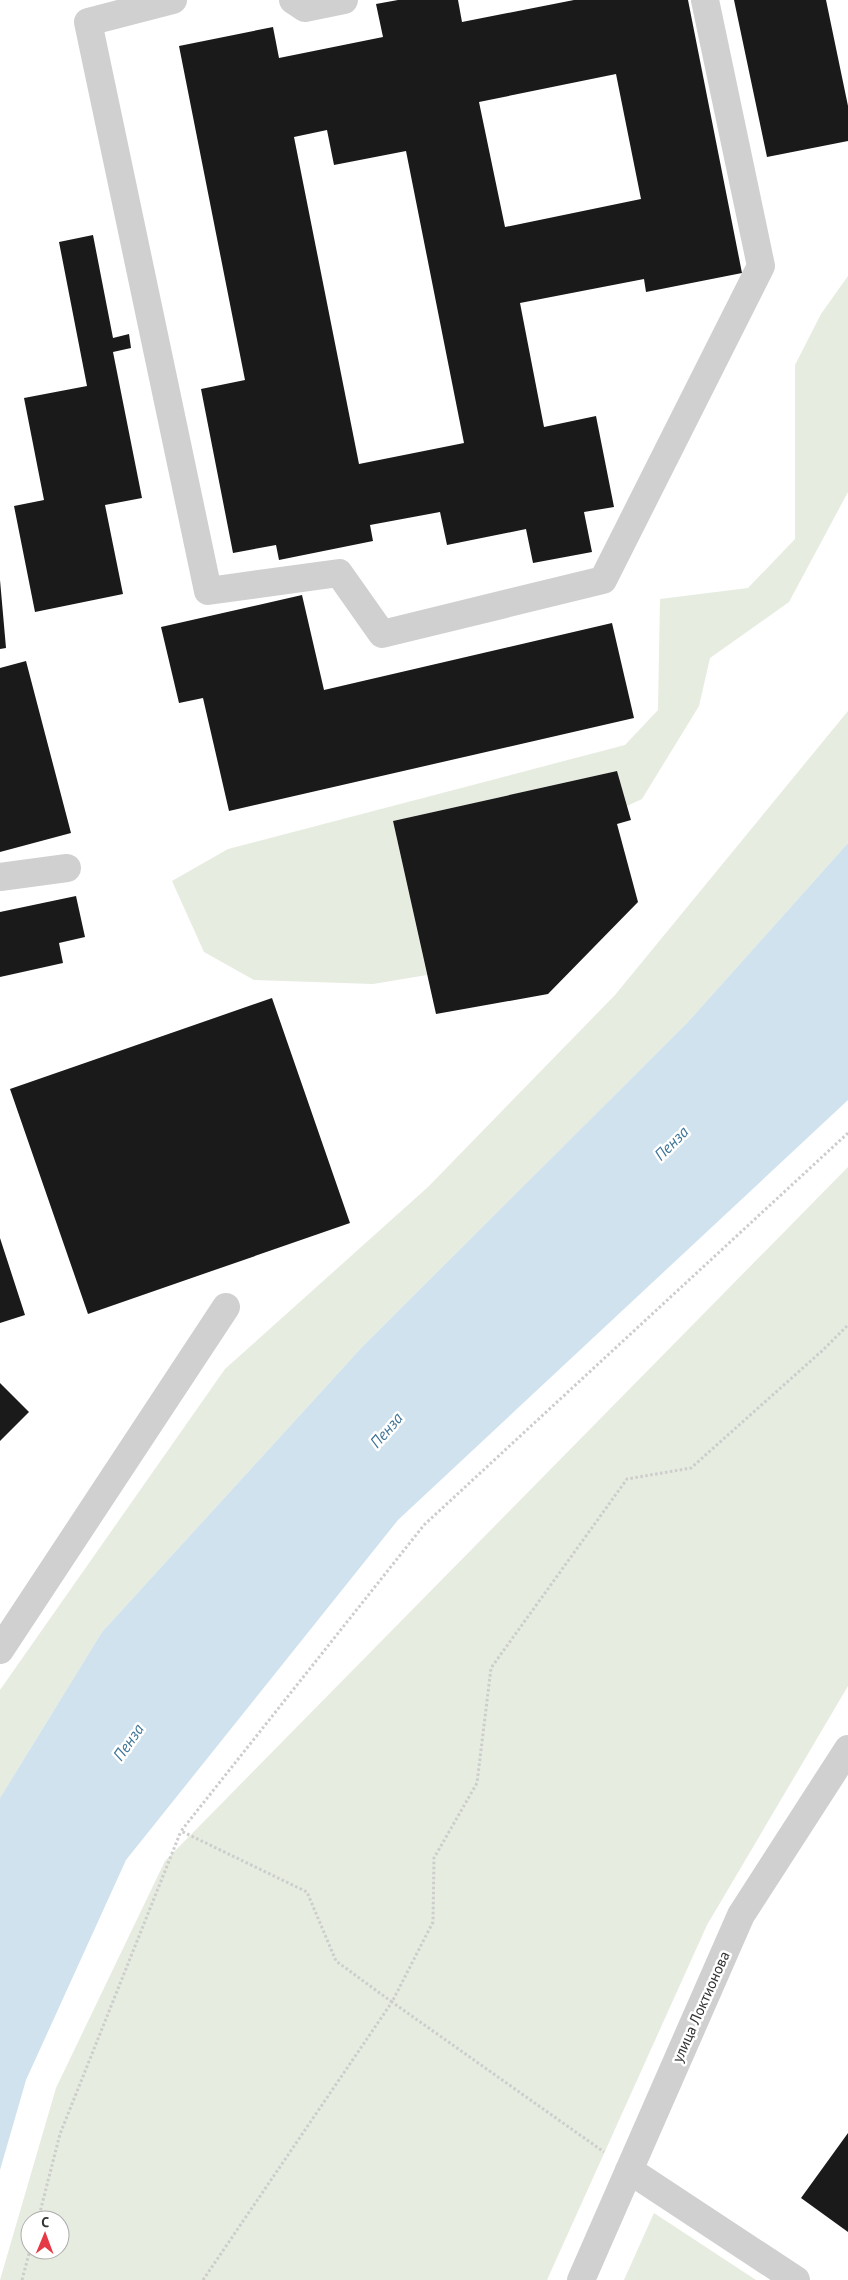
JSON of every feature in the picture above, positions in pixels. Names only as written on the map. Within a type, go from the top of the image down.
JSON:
[{"type":"street","points":[[173,0],[88,22],[208,591],[339,573],[382,634],[603,580],[761,266],[706,0]]},
{"type":"street","points":[[293,0],[304,8],[344,0]]},
{"type":"street","points":[[0,877],[67,868]]},
{"type":"street","points":[[0,1650],[226,1307]]},
{"type":"street","name":"улица Локтионова","points":[[581,2280],[741,1915],[848,1749]]},
{"type":"street","points":[[629,2170],[796,2280]]},
{"type":"path","points":[[41,2210],[60,2134],[181,1831],[424,1525],[848,1132]]},
{"type":"path","points":[[203,2280],[392,2002],[433,1922],[434,1858],[477,1782],[492,1668],[627,1479],[691,1468],[823,1350],[848,1325]]},
{"type":"path","points":[[181,1831],[307,1892],[336,1961],[629,2170]]},
{"type":"path","points":[[22,2280],[27,2260]]},
{"type":"shaded area","points":[[848,276],[848,492],[789,602],[710,658],[699,706],[642,799],[627,806],[617,771],[393,821],[427,975],[373,984],[254,980],[204,952],[172,881],[228,849],[625,745],[658,710],[660,599],[748,588],[795,539],[795,365],[821,314]]},
{"type":"shaded area","points":[[848,711],[848,843],[687,1023],[362,1347],[102,1632],[0,1798],[0,1690],[225,1369],[428,1187],[615,995]]},
{"type":"shaded area","points":[[848,1167],[848,1686],[707,1925],[547,2280],[0,2280],[20,2211],[20,2260],[70,2260],[70,2210],[20,2210],[56,2088],[165,1861]]},
{"type":"shaded area","points":[[654,2213],[756,2280],[624,2280]]},
{"type":"water","name":"Пенза","points":[[848,843],[848,1100],[398,1520],[126,1860],[26,2080],[0,2170],[0,1798],[102,1632],[362,1347],[687,1023]]},
{"type":"building","points":[[398,0],[458,0],[462,22],[574,0],[688,0],[742,273],[646,292],[644,279],[520,303],[544,427],[596,416],[614,507],[584,512],[592,552],[533,563],[526,529],[447,545],[440,512],[370,525],[373,541],[279,560],[276,545],[233,553],[201,389],[245,380],[179,46],[273,27],[279,58],[383,37],[376,4]],"holes":[[[616,74],[641,199],[505,227],[479,102]],[[327,130],[334,165],[406,151],[464,443],[359,464],[294,137]]]},
{"type":"building","points":[[734,0],[826,0],[848,106],[848,141],[767,157]]},
{"type":"building","points":[[93,235],[113,338],[129,334],[131,348],[113,352],[142,498],[105,505],[123,594],[35,612],[14,506],[44,500],[24,398],[87,386],[59,242]]},
{"type":"building","points":[[0,580],[6,648],[0,649]]},
{"type":"building","points":[[302,595],[324,690],[612,623],[634,718],[229,811],[203,698],[179,703],[161,627]]},
{"type":"building","points":[[26,661],[71,833],[0,852],[0,668]]},
{"type":"building","points":[[617,771],[631,820],[617,824],[638,902],[548,994],[436,1014],[393,821]]},
{"type":"building","points":[[76,896],[85,937],[59,943],[63,963],[0,977],[0,912]]},
{"type":"building","points":[[272,998],[350,1223],[88,1314],[10,1089]]},
{"type":"building","points":[[0,1238],[25,1315],[0,1323]]},
{"type":"building","points":[[0,1383],[29,1412],[0,1441]]},
{"type":"building","points":[[848,2133],[848,2232],[801,2198]]}]
